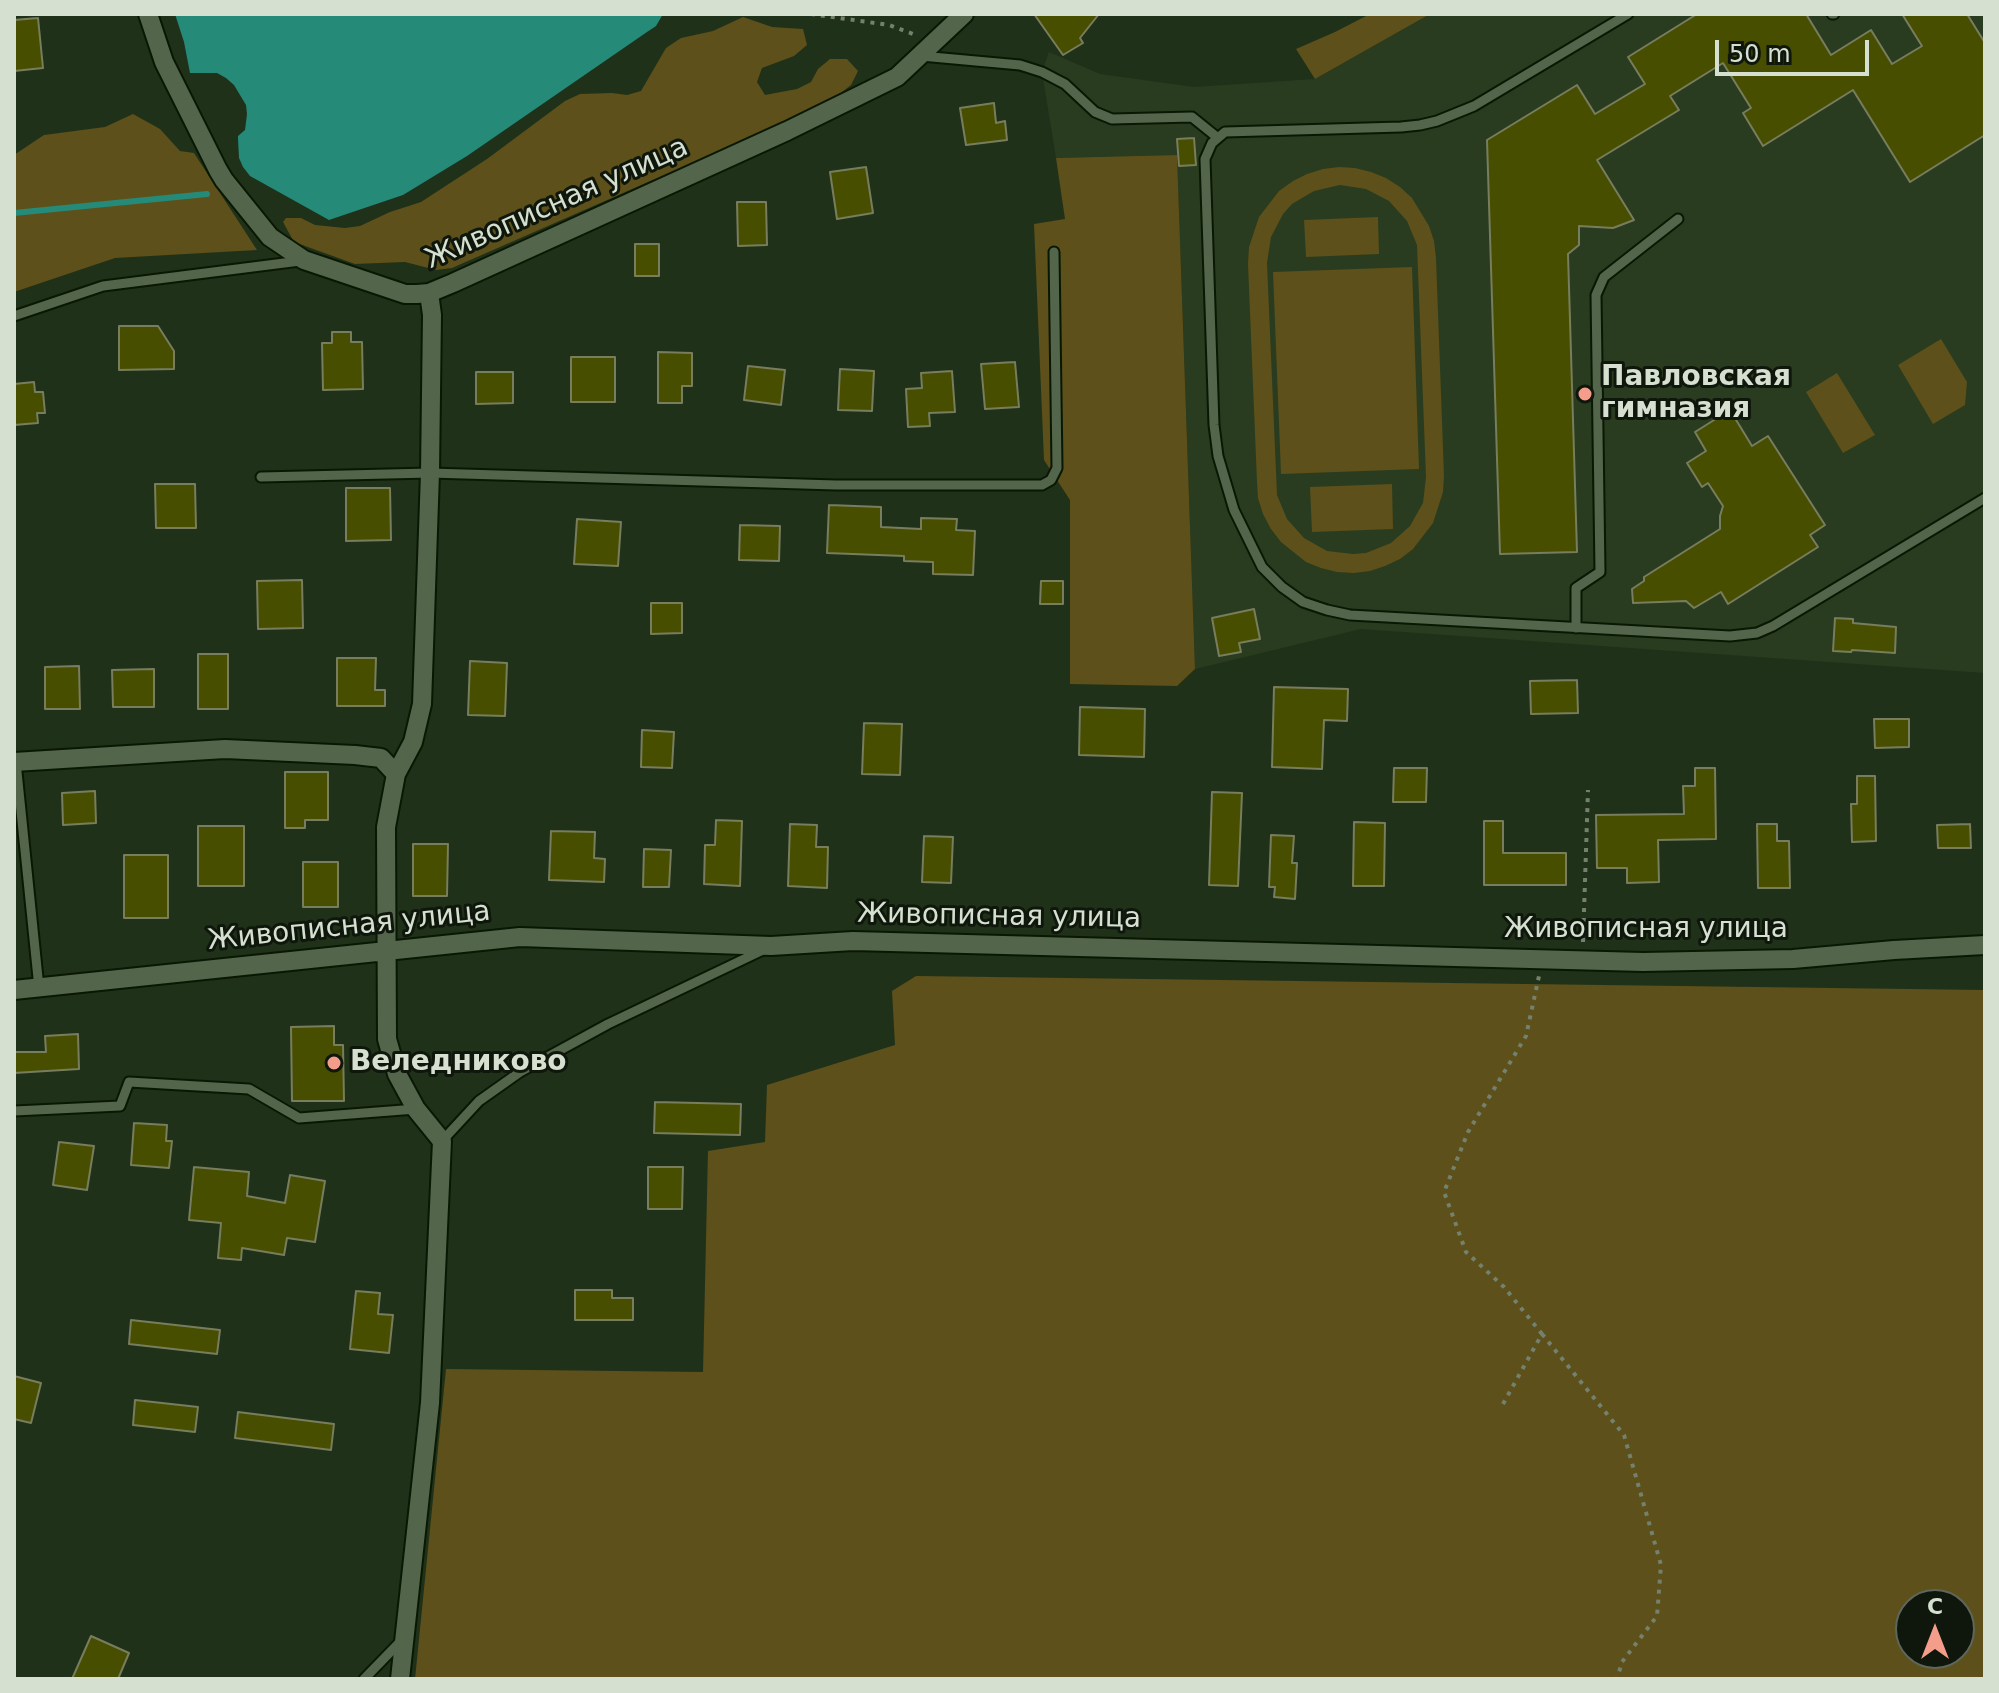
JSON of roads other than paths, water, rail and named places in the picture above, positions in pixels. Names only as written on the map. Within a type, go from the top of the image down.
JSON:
[{"type":"street","name":"Живописная улица","points":[[148,14],[164,62],[224,180],[270,237],[304,260],[405,294],[429,293],[787,131],[897,77],[958,20]]},
{"type":"street","points":[[400,1679],[430,1403],[442,1141],[416,1109],[397,1074],[387,1039],[386,827],[396,774],[413,742],[422,704],[430,473],[432,315],[429,293]]},
{"type":"street","points":[[15,762],[225,749],[381,758],[396,774]]},
{"type":"street","name":"Живописная улица","points":[[14,990],[520,937],[771,946],[853,941],[1643,962],[1793,959],[1985,945]]},
{"type":"lane","points":[[1628,14],[1474,106],[1437,121],[1401,127],[1225,132],[1212,143],[1205,159],[1214,425],[1218,456],[1234,510],[1262,567],[1303,602],[1350,615],[1730,636],[1757,633],[1773,626],[1985,498]]},
{"type":"lane","points":[[926,50],[1020,65],[1065,84],[1095,112],[1112,119],[1192,117],[1218,138]]},
{"type":"lane","points":[[1576,628],[1576,588],[1600,572],[1596,295],[1604,277],[1678,219]]},
{"type":"lane","points":[[261,477],[430,473],[836,485],[1042,485],[1051,480],[1057,468],[1054,252]]},
{"type":"lane","points":[[14,316],[103,286],[304,260]]},
{"type":"lane","points":[[15,762],[39,988]]},
{"type":"lane","points":[[442,1141],[479,1101],[520,1072],[608,1024],[771,946]]},
{"type":"lane","points":[[14,1111],[120,1106],[129,1082],[249,1089],[299,1118],[416,1109]]},
{"type":"lane","points":[[364,1679],[403,1638]]},
{"type":"water","points":[[175,14],[663,14],[656,26],[467,156],[403,195],[329,220],[250,176],[243,167],[239,158],[238,136],[245,130],[246,105],[226,78],[217,73],[190,73]]},
{"type":"waterway","points":[[14,213],[207,194]]},
{"type":"place","name":"Павловская гимназия","points":[[1585,394]]},
{"type":"place","name":"Веледниково","points":[[334,1063]]}]
